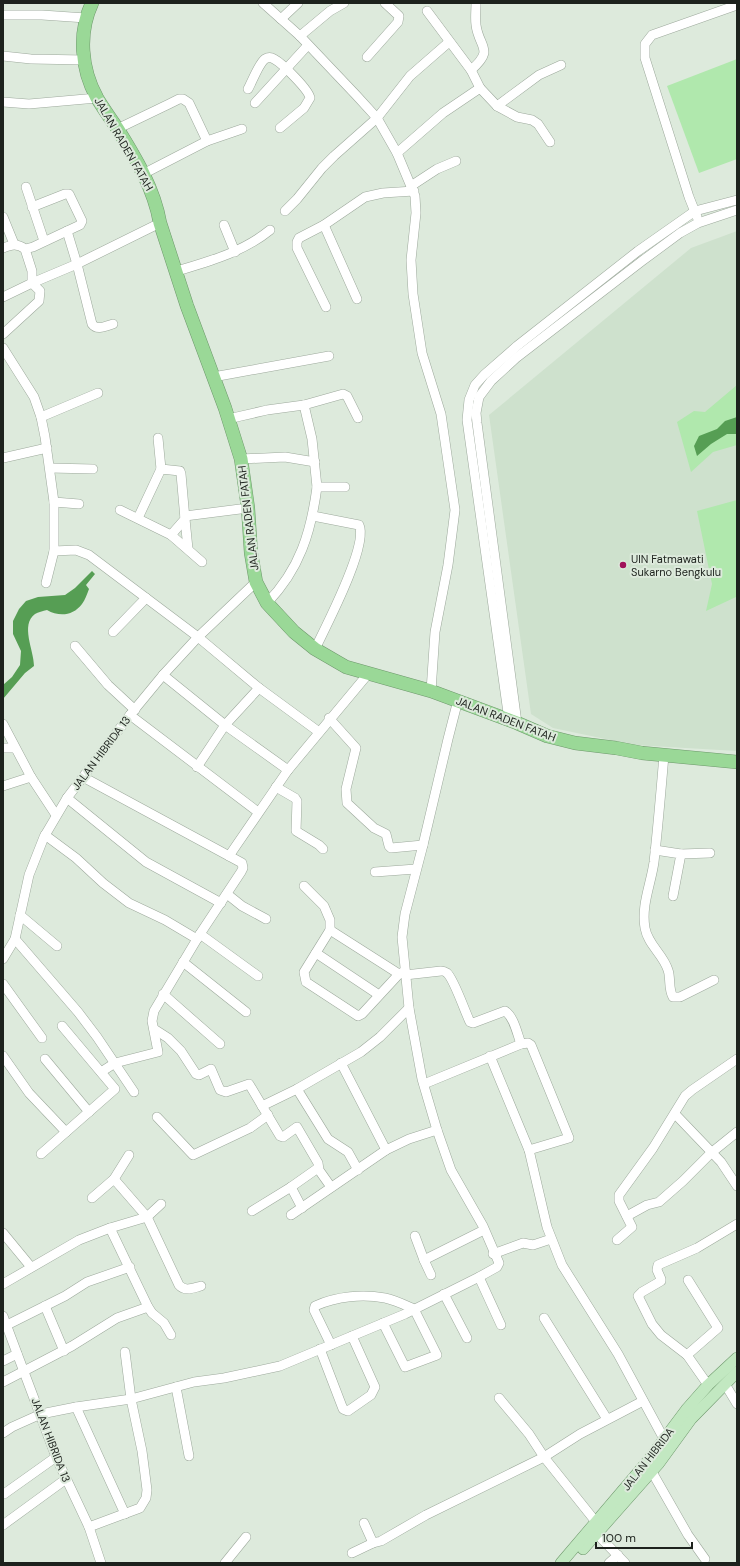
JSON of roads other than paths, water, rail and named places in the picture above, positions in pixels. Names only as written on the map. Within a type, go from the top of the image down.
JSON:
[{"type":"highway","name":"JALAN RADEN FATAH","points":[[92,3],[86,18],[83,44],[84,60],[89,80],[97,98],[144,174],[158,209],[160,222],[187,306],[241,458],[248,508],[251,553],[256,582],[267,603],[289,627],[315,649],[346,667],[458,700],[547,736],[575,743],[664,755],[737,762]]},
{"type":"main road","name":"JALAN HIBRIDA","points":[[561,1563],[596,1522],[607,1515],[686,1410],[708,1385],[737,1358]]},
{"type":"main road","points":[[570,1563],[597,1534],[607,1515],[652,1472],[691,1419],[737,1372]]},
{"type":"street","points":[[263,3],[300,36],[377,118],[397,153],[413,188],[417,206],[411,260],[413,294],[422,353],[441,414],[455,510],[448,565],[435,632],[431,691]]},
{"type":"street","points":[[281,19],[298,3]]},
{"type":"street","points":[[300,36],[330,11],[344,3]]},
{"type":"street","points":[[367,57],[398,22],[398,16],[385,3]]},
{"type":"street","points":[[471,70],[480,62],[484,51],[476,25],[476,3]]},
{"type":"street","points":[[698,223],[645,58],[645,44],[652,35],[737,5]]},
{"type":"street","points":[[427,11],[471,70],[480,88],[497,106],[516,117],[536,122],[550,142]]},
{"type":"street","points":[[3,15],[42,15],[86,18]]},
{"type":"street","points":[[285,211],[297,199],[322,168],[377,118],[410,76],[449,42]]},
{"type":"street","points":[[255,103],[308,45]]},
{"type":"street","points":[[3,56],[31,59],[84,60]]},
{"type":"street","points":[[248,90],[263,60],[266,58],[273,59],[286,69],[308,92],[310,98],[304,108],[280,128]]},
{"type":"street","points":[[497,106],[539,75],[561,65]]},
{"type":"street","points":[[397,153],[443,114],[480,88]]},
{"type":"street","points":[[3,102],[29,104],[97,98]]},
{"type":"street","points":[[117,129],[174,101],[183,99],[190,103],[207,141]]},
{"type":"street","points":[[144,174],[207,141],[242,129]]},
{"type":"street","points":[[326,307],[297,248],[299,238],[324,225],[365,197],[413,188],[437,169],[456,161]]},
{"type":"street","points":[[26,188],[44,241]]},
{"type":"street","points":[[25,249],[33,247],[80,225],[82,221],[69,194],[32,207]]},
{"type":"street","points":[[508,683],[467,420],[467,406],[472,392],[484,375],[517,346],[638,251],[695,211],[737,200]]},
{"type":"street","points":[[513,722],[477,423],[476,413],[479,397],[491,381],[516,358],[642,261],[698,223],[737,210]]},
{"type":"street","points":[[3,217],[14,244]]},
{"type":"street","points":[[3,297],[77,264],[160,222]]},
{"type":"street","points":[[224,225],[235,252]]},
{"type":"street","points":[[324,225],[357,299]]},
{"type":"street","points":[[177,271],[235,252],[250,244],[270,230]]},
{"type":"street","points":[[67,231],[92,324],[94,327],[98,328],[113,324]]},
{"type":"street","points":[[3,248],[14,244],[25,249],[32,271],[32,283],[40,291],[39,301],[3,334]]},
{"type":"street","points":[[3,348],[34,397],[41,417],[47,448],[54,502],[54,551],[46,583]]},
{"type":"street","points":[[213,377],[329,356]]},
{"type":"street","points":[[41,417],[98,393]]},
{"type":"street","points":[[228,419],[267,410],[304,405],[345,394],[358,418]]},
{"type":"street","points":[[267,603],[282,586],[295,565],[302,550],[313,516],[316,487],[315,462],[312,439],[304,405]]},
{"type":"street","points":[[138,518],[161,470],[158,438]]},
{"type":"street","points":[[3,458],[47,448]]},
{"type":"street","points":[[241,458],[285,457],[315,462]]},
{"type":"street","points":[[50,468],[93,469]]},
{"type":"street","points":[[161,470],[180,471],[188,549]]},
{"type":"street","points":[[316,487],[345,487]]},
{"type":"street","points":[[54,502],[79,504]]},
{"type":"street","points":[[171,535],[185,517],[248,508]]},
{"type":"street","points":[[120,510],[171,535],[202,562]]},
{"type":"street","points":[[313,516],[359,525],[361,533],[347,582],[315,649]]},
{"type":"street","points":[[54,551],[76,550],[84,552],[198,637],[259,688],[319,732]]},
{"type":"street","name":"JALAN HIBRIDA 13","points":[[3,959],[15,938],[29,875],[45,835],[67,798],[163,675],[198,637],[256,582]]},
{"type":"street","points":[[113,632],[146,598]]},
{"type":"street","points":[[75,646],[132,713],[197,767],[258,812]]},
{"type":"street","points":[[229,856],[288,770],[329,718],[368,674]]},
{"type":"street","points":[[163,675],[225,725],[288,770]]},
{"type":"street","points":[[197,767],[225,725],[259,688]]},
{"type":"street","points":[[3,1433],[41,1414],[131,1399],[194,1382],[224,1378],[280,1366],[414,1309],[496,1267],[498,1263],[484,1230],[451,1170],[437,1130],[424,1084],[403,973],[403,926],[458,700]]},
{"type":"street","points":[[329,718],[356,748],[346,789],[347,803],[374,828],[386,834],[389,846],[423,845]]},
{"type":"street","points":[[3,724],[14,748],[56,816]]},
{"type":"street","points":[[3,748],[14,748]]},
{"type":"street","points":[[664,755],[655,850],[644,914],[645,927],[651,944],[667,966],[672,994],[676,998],[714,980]]},
{"type":"street","points":[[3,786],[31,777]]},
{"type":"street","points":[[83,777],[242,863],[243,868],[198,936],[154,1011],[152,1021],[158,1052],[115,1063],[101,1072]]},
{"type":"street","points":[[276,787],[295,798],[297,801],[297,832],[319,844],[323,849]]},
{"type":"street","points":[[67,798],[146,862],[221,903]]},
{"type":"street","points":[[45,835],[76,858],[103,883],[129,903],[198,936],[258,976]]},
{"type":"street","points":[[655,850],[681,854],[710,853]]},
{"type":"street","points":[[673,896],[681,854]]},
{"type":"street","points":[[375,872],[416,869]]},
{"type":"street","points":[[304,886],[324,906],[330,920],[330,930],[304,975],[306,982],[358,1016],[362,1014],[403,973]]},
{"type":"street","points":[[227,894],[242,906],[266,919]]},
{"type":"street","points":[[20,915],[57,946]]},
{"type":"street","points":[[330,930],[403,973],[446,972],[470,1022],[473,1024],[504,1011],[512,1022],[520,1044]]},
{"type":"street","points":[[15,938],[78,1012],[134,1092]]},
{"type":"street","points":[[316,953],[379,996]]},
{"type":"street","points":[[183,962],[246,1012]]},
{"type":"street","points":[[3,984],[42,1038]]},
{"type":"street","points":[[163,994],[220,1044]]},
{"type":"street","points":[[262,1106],[297,1088],[370,1046],[409,1008]]},
{"type":"street","points":[[42,1154],[115,1091],[114,1087],[62,1026]]},
{"type":"street","points":[[154,1029],[168,1038],[182,1051],[196,1074],[211,1069],[220,1090],[223,1092],[249,1084],[281,1137],[296,1127],[318,1163],[318,1168],[331,1187]]},
{"type":"street","points":[[424,1084],[520,1044],[528,1043],[531,1045],[569,1138],[529,1150]]},
{"type":"street","points":[[3,1056],[29,1093],[66,1132]]},
{"type":"street","points":[[490,1056],[529,1150],[551,1239],[562,1265],[618,1354],[664,1439]]},
{"type":"street","points":[[45,1059],[89,1112]]},
{"type":"street","points":[[617,1240],[631,1229],[632,1226],[619,1201],[619,1195],[641,1166],[685,1096],[737,1059]]},
{"type":"street","points":[[341,1063],[386,1150]]},
{"type":"street","points":[[297,1088],[328,1139],[348,1152],[358,1170]]},
{"type":"street","points":[[675,1114],[721,1162],[737,1186]]},
{"type":"street","points":[[158,1117],[193,1155],[250,1128],[268,1115]]},
{"type":"street","points":[[291,1216],[386,1150],[409,1139],[437,1130]]},
{"type":"street","points":[[627,1216],[647,1205],[658,1202],[683,1181],[711,1152],[737,1132]]},
{"type":"street","points":[[92,1198],[114,1179],[129,1156]]},
{"type":"street","points":[[252,1211],[318,1168]]},
{"type":"street","points":[[114,1179],[147,1217],[179,1286],[185,1290],[200,1286]]},
{"type":"street","points":[[291,1187],[302,1208]]},
{"type":"street","points":[[3,1284],[79,1240],[110,1228],[147,1217],[161,1204]]},
{"type":"street","points":[[708,1385],[687,1355],[661,1335],[652,1324],[638,1296],[661,1281],[657,1270],[658,1265],[697,1248],[737,1224]]},
{"type":"street","points":[[110,1228],[148,1307],[152,1313],[164,1323],[171,1335]]},
{"type":"street","points":[[424,1260],[484,1230]]},
{"type":"street","points":[[3,1233],[31,1267]]},
{"type":"street","points":[[415,1236],[431,1275]]},
{"type":"street","points":[[494,1254],[523,1243],[533,1245],[551,1239]]},
{"type":"street","points":[[7,1325],[45,1306],[87,1282],[130,1267]]},
{"type":"street","points":[[479,1277],[501,1325]]},
{"type":"street","points":[[687,1355],[718,1328],[688,1280]]},
{"type":"street","points":[[444,1294],[467,1338]]},
{"type":"street","points":[[331,1345],[314,1310],[315,1306],[324,1302],[361,1295],[387,1298],[414,1309],[437,1355],[405,1367],[383,1323]]},
{"type":"street","points":[[45,1306],[64,1351]]},
{"type":"street","points":[[3,1382],[64,1351],[117,1318],[148,1307]]},
{"type":"street","name":"JALAN HIBRIDA 13","points":[[3,1316],[25,1371],[56,1457],[89,1527],[101,1563]]},
{"type":"street","points":[[544,1318],[607,1419]]},
{"type":"street","points":[[320,1350],[343,1409],[348,1411],[371,1395],[375,1387],[352,1336]]},
{"type":"street","points":[[89,1527],[140,1508],[146,1498],[147,1490],[142,1451],[131,1399],[125,1352]]},
{"type":"street","points":[[3,1361],[17,1354]]},
{"type":"street","points":[[725,1384],[737,1404]]},
{"type":"street","points":[[176,1387],[189,1456]]},
{"type":"street","points":[[499,1398],[529,1434],[544,1457],[596,1522]]},
{"type":"street","points":[[352,1553],[373,1543],[381,1541],[426,1515],[544,1457],[580,1434],[643,1401]]},
{"type":"street","points":[[76,1407],[125,1514]]},
{"type":"street","points":[[4,1494],[56,1457]]},
{"type":"street","points":[[652,1472],[688,1536],[705,1559]]},
{"type":"street","points":[[3,1525],[66,1479]]},
{"type":"street","points":[[364,1523],[373,1543]]},
{"type":"street","points":[[597,1534],[624,1563]]},
{"type":"street","points":[[225,1563],[246,1537]]},
{"type":"street","points":[[610,1563],[618,1556]]},
{"type":"place","name":"UIN Fatmawati Sukarno Bengkulu","points":[[623,565]]}]
